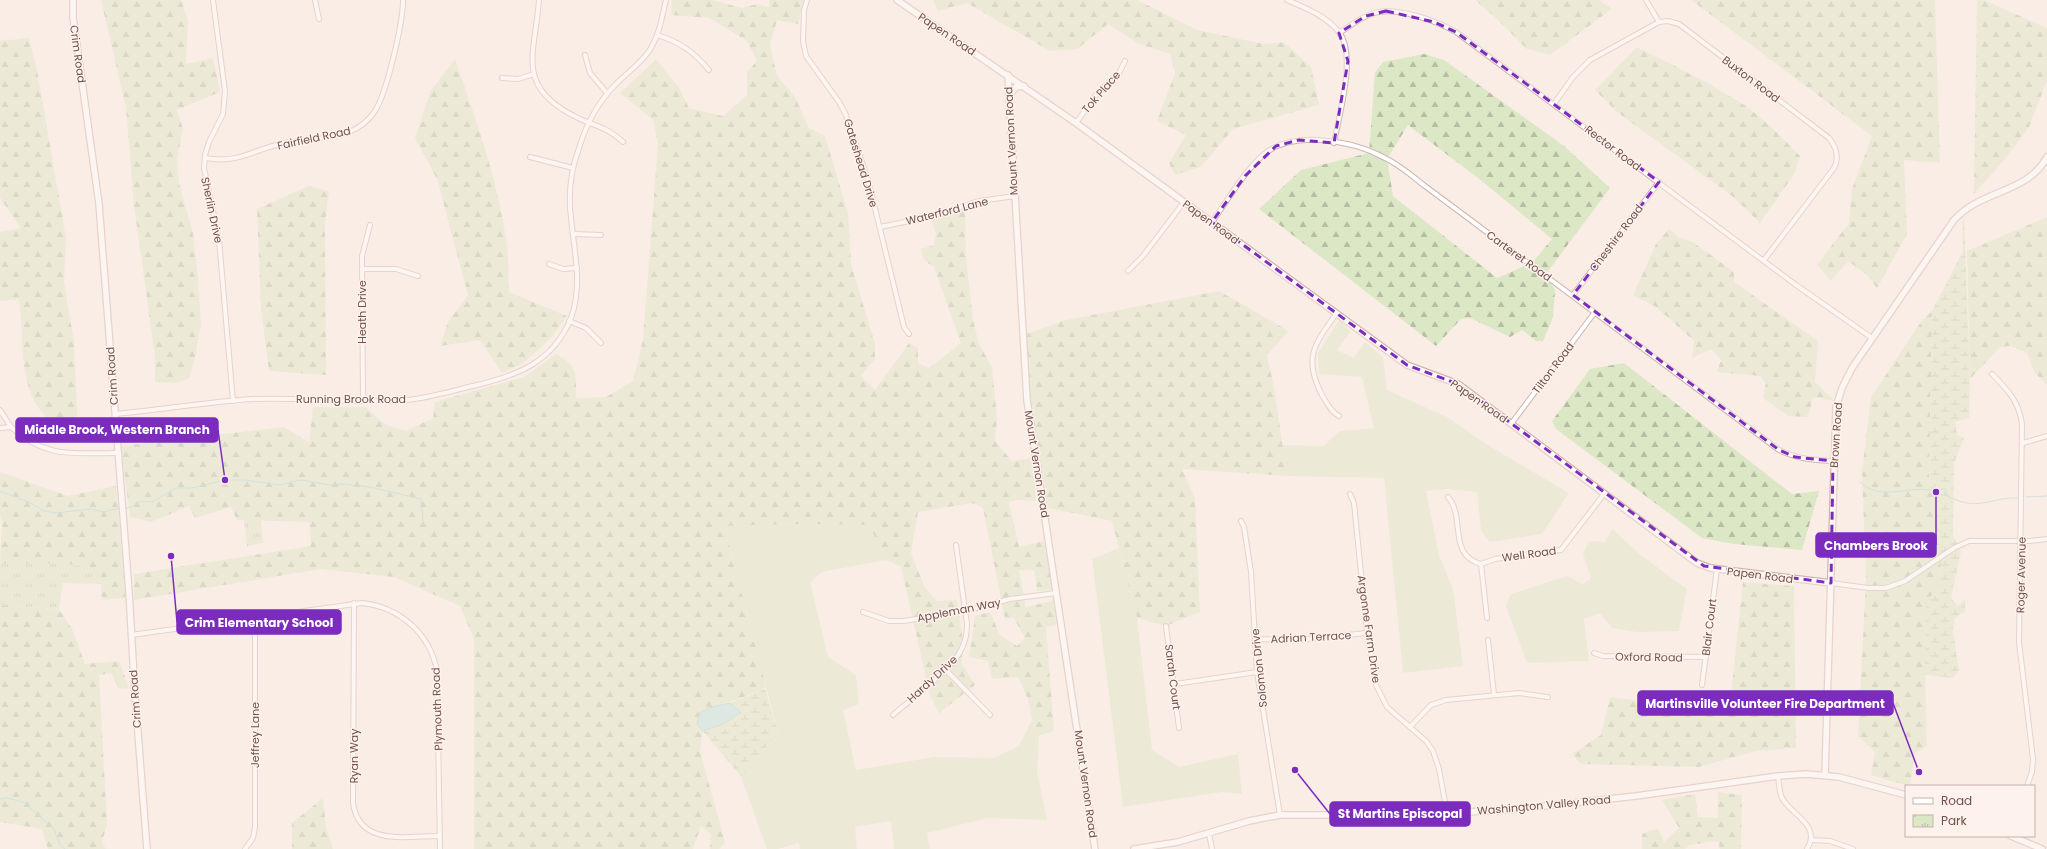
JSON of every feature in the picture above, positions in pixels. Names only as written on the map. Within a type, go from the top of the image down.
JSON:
[{"type":"street","name":"Crim Road","points":[[73,0],[73,17],[99,204],[147,849]]},
{"type":"street","name":"Sherlin Drive","points":[[213,0],[225,106],[223,114],[209,142],[205,158],[205,184],[219,240],[233,401]]},
{"type":"street","points":[[315,0],[318,19]]},
{"type":"street","name":"Fairfield Road","points":[[205,158],[234,160],[282,144],[336,136],[359,127],[371,116],[378,105],[393,57],[400,24],[402,0]]},
{"type":"street","points":[[539,0],[532,46],[534,74],[541,87],[552,102],[589,123],[610,130],[623,142]]},
{"type":"street","name":"Running Brook Road","points":[[115,414],[233,401],[410,400],[495,381],[524,371],[533,366],[550,350],[569,321],[576,296],[577,268],[572,234],[570,198],[573,168],[579,148],[589,123],[607,93],[643,59],[658,36],[666,0]]},
{"type":"street","name":"Gateshead Drive","points":[[807,0],[804,10],[803,41],[806,56],[839,102],[846,115],[863,166],[880,227],[899,311],[904,327],[909,334]]},
{"type":"street","name":"Papen Road","points":[[897,0],[1076,122],[1336,314],[1412,368],[1439,376],[1458,384],[1689,557],[1704,566],[1717,569],[1868,588],[1886,588],[1904,581],[1954,548],[1969,541],[2022,542],[2047,539]]},
{"type":"street","points":[[1287,0],[1322,17],[1339,33],[1346,50],[1348,61],[1334,142]]},
{"type":"street","points":[[1554,104],[1573,77],[1590,60],[1659,22],[1646,0]]},
{"type":"street","name":"Rector Road","points":[[1339,33],[1359,20],[1379,12],[1400,13],[1434,22],[1466,38],[1764,260],[1872,338]]},
{"type":"street","name":"Buxton Road","points":[[1659,22],[1668,20],[1679,24],[1829,138],[1836,148],[1837,159],[1834,168],[1764,260]]},
{"type":"street","points":[[658,36],[684,46],[696,54],[709,70]]},
{"type":"street","points":[[585,55],[591,75],[607,93]]},
{"type":"street","name":"Tok Place","points":[[1076,122],[1096,95],[1119,73],[1125,60]]},
{"type":"street","points":[[502,78],[518,79],[534,74]]},
{"type":"street","name":"Mount Vernon Road","points":[[1008,75],[1027,400],[1095,849]]},
{"type":"street","points":[[1009,95],[1016,87],[1024,86]]},
{"type":"street","name":"Carteret Road","points":[[1212,222],[1244,176],[1263,155],[1276,146],[1298,140],[1334,142],[1355,147],[1387,159],[1573,295],[1779,450],[1795,457],[1812,460],[1833,461]]},
{"type":"street","points":[[530,157],[573,168]]},
{"type":"street","name":"Brown Road","points":[[1825,775],[1833,461],[1836,413],[1839,397],[1846,378],[1872,338],[1960,214],[1980,200],[2028,180],[2038,171],[2047,157]]},
{"type":"street","name":"Cheshire Road","points":[[1573,295],[1659,182]]},
{"type":"street","name":"Waterford Lane","points":[[880,227],[929,217],[979,201],[1014,196]]},
{"type":"street","points":[[1128,270],[1143,256],[1184,202]]},
{"type":"street","name":"Heath Drive","points":[[363,400],[362,269],[363,250],[370,225]]},
{"type":"street","points":[[572,234],[601,235]]},
{"type":"street","points":[[549,264],[563,269],[577,268]]},
{"type":"street","points":[[362,269],[396,269],[418,276]]},
{"type":"street","name":"Tilton Road","points":[[1512,424],[1595,312]]},
{"type":"street","points":[[1336,314],[1316,344],[1311,362],[1315,381],[1330,408],[1339,416]]},
{"type":"street","points":[[569,321],[586,328],[601,343]]},
{"type":"street","name":"Roger Avenue","points":[[1992,374],[2012,394],[2017,402],[2022,424],[2022,542],[2019,642],[2033,759],[2032,772],[2027,785]]},
{"type":"street","points":[[0,410],[11,427],[27,441],[41,448],[54,452],[118,453]]},
{"type":"street","points":[[0,428],[11,427]]},
{"type":"street","points":[[2023,443],[2047,436]]},
{"type":"street","name":"Argonne Farm Drive","points":[[1350,494],[1354,503],[1367,633],[1373,672],[1381,698],[1394,715],[1430,746],[1435,755],[1447,813]]},
{"type":"street","name":"Well Road","points":[[1481,564],[1495,559],[1561,550],[1604,494]]},
{"type":"street","points":[[1448,497],[1453,505],[1462,549],[1471,560],[1481,564],[1487,618]]},
{"type":"street","name":"Solomon Drive","points":[[1241,521],[1244,527],[1251,572],[1257,672],[1280,815]]},
{"type":"street","name":"Hardy Drive","points":[[893,715],[945,669],[962,649],[967,630],[966,611],[956,545]]},
{"type":"street","name":"Blair Court","points":[[1702,685],[1717,569]]},
{"type":"street","name":"Appleman Way","points":[[863,612],[896,621],[966,611],[1010,599],[1056,593]]},
{"type":"street","name":"Plymouth Road","points":[[131,635],[354,604],[380,607],[404,619],[424,638],[434,658],[438,688],[440,849]]},
{"type":"street","name":"Ryan Way","points":[[354,604],[354,803],[356,815],[361,824],[375,834],[386,836],[439,836]]},
{"type":"street","name":"Jeffrey Lane","points":[[245,849],[253,838],[255,827],[255,618]]},
{"type":"street","name":"Sarah Court","points":[[1166,626],[1175,684],[1179,728]]},
{"type":"street","name":"Adrian Terrace","points":[[1255,639],[1298,640],[1367,633]]},
{"type":"street","points":[[1488,640],[1494,694]]},
{"type":"street","name":"Oxford Road","points":[[1594,653],[1603,656],[1706,657]]},
{"type":"street","points":[[945,669],[990,715]]},
{"type":"street","points":[[1175,684],[1257,672]]},
{"type":"street","points":[[1410,728],[1422,713],[1438,702],[1446,700],[1494,694],[1519,693],[1548,698]]},
{"type":"street","name":"Washington Valley Road","points":[[1134,849],[1178,842],[1249,821],[1280,815],[1403,815],[1564,805],[1778,776],[1825,775],[1851,780],[1905,795]]},
{"type":"street","points":[[1778,776],[1782,798],[1808,826],[1812,840],[1807,849]]},
{"type":"street","points":[[1209,834],[1212,849]]},
{"type":"street","points":[[2013,837],[2042,849]]},
{"type":"street","points":[[1812,840],[1830,841],[1853,849]]},
{"type":"highlighted area","points":[[1386,11],[1434,22],[1456,32],[1659,182],[1573,295],[1779,450],[1795,457],[1833,461],[1831,583],[1704,566],[1458,384],[1407,365],[1212,222],[1245,176],[1276,146],[1299,140],[1334,143],[1348,61],[1339,33],[1366,16]]},
{"type":"green space","points":[[101,0],[181,0],[188,20],[186,64],[213,58],[220,92],[177,110],[183,129],[177,159],[179,183],[193,233],[201,322],[195,358],[189,378],[177,383],[155,382],[155,357],[134,205],[126,108]]},
{"type":"green space","points":[[672,0],[712,0],[742,8],[757,4],[769,7],[770,0],[804,0],[798,24],[777,20],[770,45],[777,76],[795,97],[809,128],[825,136],[848,213],[851,264],[875,344],[875,359],[861,376],[875,390],[909,343],[918,348],[918,363],[929,368],[961,343],[934,267],[924,260],[921,249],[934,245],[936,233],[930,218],[965,208],[966,257],[973,320],[979,344],[992,367],[997,418],[995,441],[1012,461],[1033,458],[1036,501],[1017,500],[1009,502],[1019,547],[1044,541],[1053,590],[1037,591],[1034,570],[1019,570],[1026,607],[1055,600],[1059,624],[1046,627],[1054,731],[1038,736],[1032,720],[1028,699],[1018,677],[992,679],[988,661],[969,657],[975,616],[990,612],[1000,635],[1017,646],[1025,638],[1014,618],[1005,619],[983,508],[972,503],[918,512],[911,553],[925,588],[937,601],[957,600],[962,634],[962,664],[975,685],[939,713],[930,695],[901,567],[886,560],[869,525],[809,524],[724,526],[766,686],[762,690],[700,713],[697,724],[703,731],[700,751],[725,843],[719,849],[710,849],[711,834],[701,826],[693,849],[474,849],[474,639],[460,606],[394,577],[320,569],[134,600],[134,574],[311,546],[309,522],[237,520],[231,507],[195,518],[189,506],[151,522],[130,517],[121,446],[284,427],[309,442],[313,407],[365,407],[385,424],[406,431],[433,418],[435,402],[524,377],[556,354],[569,363],[575,372],[576,398],[606,397],[633,381],[643,340],[658,144],[653,120],[620,93],[656,59],[679,88],[689,108],[723,116],[747,95],[747,72],[757,61],[747,41],[709,18],[671,15]]},
{"type":"green space","points":[[933,0],[1137,0],[1197,30],[1264,44],[1284,42],[1311,67],[1319,105],[1233,129],[1201,167],[1175,175],[1169,163],[1186,135],[1157,121],[1175,73],[1170,54],[1139,44],[1108,24],[1077,49],[1050,51],[967,3],[938,11]]},
{"type":"green space","points":[[1475,0],[1599,0],[1612,9],[1550,55],[1527,49],[1497,19]]},
{"type":"green space","points":[[1691,0],[1935,0],[1940,163],[1904,160],[1907,234],[1877,288],[1866,274],[1848,261],[1831,281],[1817,265],[1849,223],[1852,189],[1872,136]]},
{"type":"green space","points":[[1977,0],[1984,0],[2047,28],[2047,81],[2029,127],[2005,159],[1974,194]]},
{"type":"green space","points":[[29,38],[37,70],[66,238],[64,282],[74,342],[78,429],[54,423],[40,410],[32,396],[27,381],[24,364],[19,299],[0,301],[0,232],[21,228],[0,198],[0,41]]},
{"type":"green space","points":[[1637,47],[1701,80],[1755,113],[1800,156],[1795,173],[1760,223],[1732,196],[1617,112],[1595,90]]},
{"type":"green space","points":[[1424,54],[1444,60],[1564,146],[1610,188],[1546,274],[1555,290],[1553,317],[1543,341],[1536,341],[1522,330],[1510,337],[1470,318],[1461,319],[1436,346],[1259,209],[1301,170],[1369,153],[1375,72],[1383,62]],"holes":[[[1408,125],[1482,181],[1552,239],[1532,263],[1497,278],[1393,196],[1387,159]]]},
{"type":"green space","points":[[455,59],[493,175],[507,247],[509,292],[567,316],[551,338],[522,364],[502,373],[480,340],[440,346],[448,322],[468,295],[437,179],[415,138],[431,90]]},
{"type":"green space","points":[[308,186],[329,191],[325,223],[326,375],[269,371],[261,309],[257,209]]},
{"type":"green space","points":[[2047,217],[2047,385],[2035,373],[2027,353],[2010,346],[2000,347],[1970,379],[1967,251]]},
{"type":"green space","points":[[1964,219],[1970,379],[1969,418],[1955,422],[1957,435],[1964,438],[1954,463],[1953,535],[1961,552],[1951,598],[1958,606],[1965,599],[1965,612],[1955,618],[1953,630],[1959,670],[1953,678],[1925,675],[1926,598],[1938,593],[1941,562],[1935,550],[1938,495],[1929,490],[1932,311],[1963,251],[1962,222]]},
{"type":"green space","points":[[1669,229],[1678,237],[1693,242],[1734,272],[1734,282],[1818,341],[1815,382],[1835,401],[1813,397],[1808,417],[1788,416],[1763,398],[1766,383],[1760,376],[1717,372],[1721,360],[1711,349],[1692,358],[1694,341],[1656,307],[1633,295],[1656,244]]},
{"type":"green space","points":[[1219,291],[1289,331],[1267,355],[1274,387],[1287,476],[1182,469],[1195,499],[1200,612],[1166,626],[1137,618],[1112,521],[1043,507],[1027,400],[1023,335],[1066,320]]},
{"type":"green space","points":[[1932,311],[1929,490],[1938,494],[1935,550],[1941,562],[1938,593],[1926,598],[1925,668],[1927,746],[1915,753],[1910,785],[1905,785],[1871,775],[1875,752],[1858,736],[1866,579],[1862,472],[1871,397],[1920,323]]},
{"type":"green space","points":[[1339,320],[1351,331],[1337,350],[1354,358],[1365,342],[1383,357],[1387,390],[1447,417],[1491,447],[1569,493],[1542,534],[1490,542],[1481,531],[1477,492],[1447,489],[1426,491],[1439,555],[1453,589],[1463,666],[1403,673],[1384,478],[1287,476],[1282,445],[1323,446],[1340,431],[1374,428],[1362,377],[1319,374],[1318,353]]},
{"type":"green space","points":[[1624,363],[1792,494],[1819,491],[1802,550],[1734,544],[1702,538],[1556,429],[1552,421],[1590,369]]},
{"type":"green space","points":[[0,472],[68,496],[116,486],[126,598],[102,600],[100,570],[60,563],[0,563],[2,521],[0,515]]},
{"type":"green space","points":[[244,520],[261,520],[263,543],[247,546]]},
{"type":"green space","points":[[809,524],[869,525],[886,560],[822,572],[810,582],[828,657],[856,675],[859,704],[843,710],[856,770],[935,757],[993,758],[1019,746],[1032,720],[1039,739],[1037,771],[1047,820],[987,818],[927,833],[930,849],[894,849],[891,821],[855,827],[857,849],[800,849],[799,843],[778,849],[767,849],[741,777],[778,733],[724,526]]},
{"type":"green space","points":[[1613,529],[1638,553],[1687,589],[1679,631],[1637,632],[1612,628],[1600,613],[1584,619],[1589,661],[1527,663],[1506,606],[1511,594],[1567,576],[1583,584],[1591,578],[1583,554],[1589,541],[1604,542]]},
{"type":"green space","points":[[1119,548],[1137,618],[1152,750],[1179,767],[1238,754],[1242,794],[1222,792],[1123,807],[1092,559]]},
{"type":"green space","points":[[0,563],[60,563],[100,569],[101,584],[63,583],[59,609],[0,605]]},
{"type":"green space","points":[[1743,582],[1794,586],[1796,748],[1756,751],[1699,767],[1581,764],[1572,754],[1601,735],[1610,697],[1729,713]]},
{"type":"green space","points":[[0,605],[59,609],[72,629],[85,664],[119,661],[129,688],[119,689],[111,673],[99,675],[107,824],[102,842],[106,849],[48,849],[42,829],[0,822]]},
{"type":"green space","points":[[765,689],[778,733],[741,777],[703,731],[723,724],[741,714],[730,703]]},
{"type":"green space","points":[[1718,792],[1742,795],[1741,849],[1720,849],[1718,841],[1689,845],[1685,849],[1642,849],[1642,834],[1658,828],[1664,842],[1679,828],[1662,800],[1695,794],[1698,817],[1718,818]]},
{"type":"green space","points":[[323,798],[326,828],[333,849],[292,849],[292,823]]},
{"type":"water","points":[[730,703],[741,713],[723,724],[703,731],[697,724],[700,713],[712,707]]},
{"type":"waterway","points":[[126,508],[134,506],[141,501],[152,502],[176,488],[192,488],[225,480],[245,480],[279,485],[301,480],[331,485],[344,484],[370,487],[421,499],[423,521]]},
{"type":"waterway","points":[[1860,482],[1870,489],[1886,492],[1921,489],[1936,492],[1945,488],[1947,496],[1958,501],[1975,504],[2017,498]]},
{"type":"waterway","points":[[0,491],[29,502],[44,511],[56,513],[90,509],[103,512],[120,508]]},
{"type":"waterway","points":[[2026,497],[2047,496]]},
{"type":"waterway","points":[[0,799],[7,798],[23,802],[54,829],[60,845],[65,849]]},
{"type":"place","name":"Middle Brook, Western Branch","points":[[225,480]]},
{"type":"place","name":"Chambers Brook","points":[[1936,492]]},
{"type":"place","name":"Crim Elementary School","points":[[171,556]]},
{"type":"place","name":"St Martins Episcopal","points":[[1295,770]]},
{"type":"place","name":"Martinsville Volunteer Fire Department","points":[[1919,772]]}]
